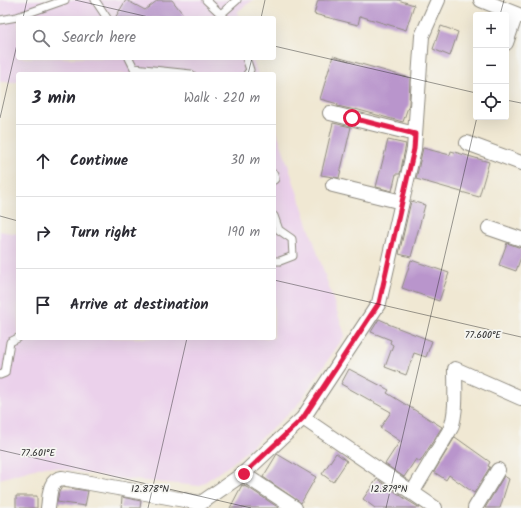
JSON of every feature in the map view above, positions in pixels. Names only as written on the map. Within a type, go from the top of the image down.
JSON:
[{"type":"street","points":[[48,508],[52,483],[56,479],[62,478],[200,505],[244,474],[303,418],[379,303],[414,149],[422,36],[438,0]]},
{"type":"street","points":[[481,0],[519,15],[509,37]]},
{"type":"street","points":[[330,112],[415,134]]},
{"type":"street","points":[[467,143],[521,163]]},
{"type":"street","points":[[333,185],[402,202]]},
{"type":"street","points":[[489,228],[521,239]]},
{"type":"street","points":[[412,493],[452,424],[454,411],[455,369],[521,398]]},
{"type":"street","points":[[303,418],[435,508]]},
{"type":"street","points":[[475,508],[498,470]]},
{"type":"street","points":[[244,474],[295,508]]},
{"type":"lane","points":[[17,16],[65,0]]},
{"type":"lane","points":[[96,0],[106,16]]},
{"type":"lane","points":[[206,0],[223,16],[237,0]]},
{"type":"lane","points":[[0,20],[16,16]]},
{"type":"lane","points":[[130,60],[135,71],[154,72]]},
{"type":"lane","points":[[246,60],[249,72]]},
{"type":"lane","points":[[276,222],[279,230],[292,239],[293,256],[276,261]]},
{"type":"lane","points":[[0,375],[5,373],[10,342],[16,339]]},
{"type":"shaded area","points":[[0,0],[253,0],[237,12],[238,16],[16,16],[16,60],[253,60],[257,72],[16,72],[16,82],[0,82]]},
{"type":"shaded area","points":[[276,129],[345,335],[296,407],[230,465],[199,486],[114,478],[45,466],[0,479],[0,231],[16,234],[16,340],[276,340]]},
{"type":"building","points":[[126,0],[145,10],[158,0],[172,0],[184,16],[116,16]]},
{"type":"building","points":[[318,0],[398,0],[414,5],[406,30],[360,16],[358,25],[314,14]]},
{"type":"building","points":[[441,26],[458,32],[450,56],[433,49]]},
{"type":"building","points":[[333,56],[410,78],[409,104],[403,122],[355,109],[337,106],[338,104],[320,99]]},
{"type":"building","points":[[333,123],[351,127],[339,178],[321,175]]},
{"type":"building","points":[[388,140],[406,144],[400,174],[396,174],[392,191],[376,187]]},
{"type":"building","points":[[423,148],[450,155],[451,151],[489,162],[479,197],[416,179]]},
{"type":"building","points":[[411,201],[425,205],[411,257],[399,254]]},
{"type":"building","points":[[507,243],[521,248],[521,257],[516,271],[499,265]]},
{"type":"building","points":[[411,260],[449,273],[439,301],[402,288]]},
{"type":"building","points":[[379,319],[432,341],[426,357],[414,353],[406,375],[385,367],[393,345],[390,343],[391,340],[371,332]]},
{"type":"building","points":[[349,369],[389,390],[387,393],[442,427],[420,462],[416,459],[404,477],[385,464],[400,441],[380,428],[391,412],[341,384]]},
{"type":"building","points":[[455,437],[490,462],[488,466],[490,467],[474,493],[449,475],[446,480],[434,472]]},
{"type":"building","points":[[336,453],[347,461],[333,482],[322,474]]},
{"type":"building","points":[[277,454],[316,477],[301,503],[263,477]]},
{"type":"building","points":[[504,476],[509,479],[500,508],[485,508]]},
{"type":"building","points":[[377,479],[420,508],[375,508],[363,499]]},
{"type":"building","points":[[242,485],[252,490],[279,508],[230,508]]},
{"type":"building","points":[[62,487],[88,491],[85,506],[57,502],[59,492]]},
{"type":"building","points":[[16,496],[37,496],[37,508],[16,508]]},
{"type":"building","points":[[122,497],[141,501],[140,508],[121,508]]},
{"type":"route","points":[[244,474],[303,418],[379,303],[414,149],[415,134],[352,118]]}]
